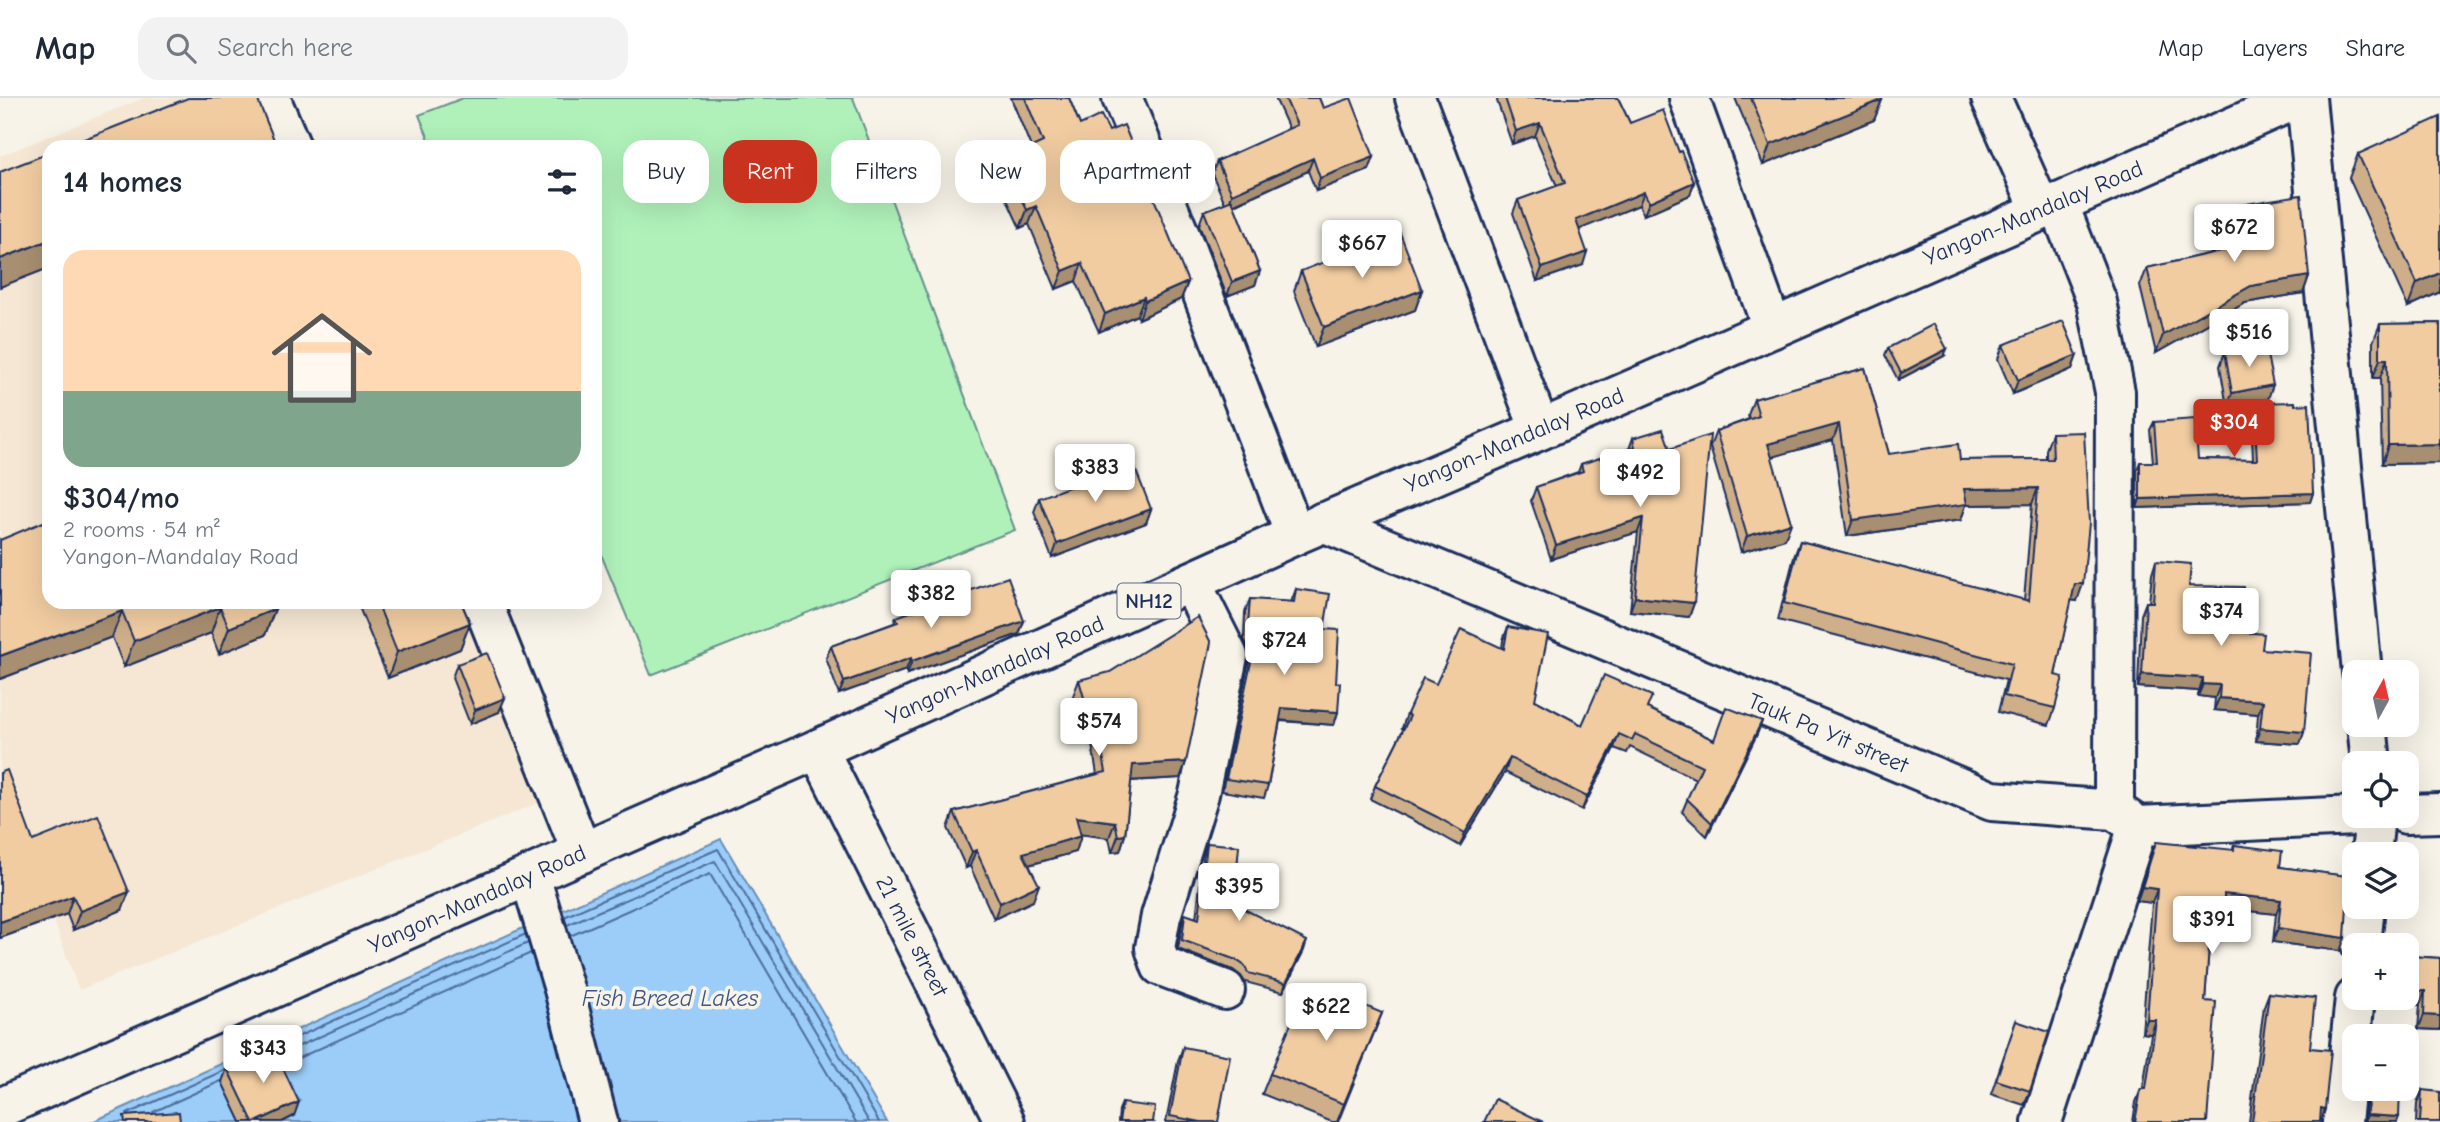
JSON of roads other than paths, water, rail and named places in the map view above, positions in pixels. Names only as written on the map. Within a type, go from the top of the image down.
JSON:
[{"type":"main road","points":[[270,98],[288,140]]},
{"type":"main road","points":[[1122,98],[1309,528]]},
{"type":"main road","points":[[1415,98],[1540,430]]},
{"type":"main road","points":[[1689,98],[1772,327]]},
{"type":"main road","points":[[1991,98],[2050,206],[2097,302],[2115,392],[2126,818],[2042,1122]]},
{"type":"main road","points":[[2287,101],[2360,660]]},
{"type":"main road","name":"Yangon-Mandalay Road","points":[[0,1108],[818,750],[1309,528],[1540,430],[2287,101]]},
{"type":"main road","name":"Tauk Pa Yit street","points":[[1309,528],[1992,801],[2126,818],[2342,816]]},
{"type":"main road","points":[[1191,582],[1228,656],[1199,794],[1161,916],[1155,948],[1161,966],[1225,989]]},
{"type":"main road","points":[[485,609],[582,853]]},
{"type":"main road","name":"21 mile street","points":[[818,750],[1005,1122]]},
{"type":"main road","points":[[2419,814],[2440,813]]},
{"type":"main road","points":[[530,876],[564,989],[598,1122]]},
{"type":"main road","points":[[2342,1122],[2354,1010]]},
{"type":"water","name":"Fish Breed Lakes","points":[[721,839],[887,1122],[92,1122]]}]
